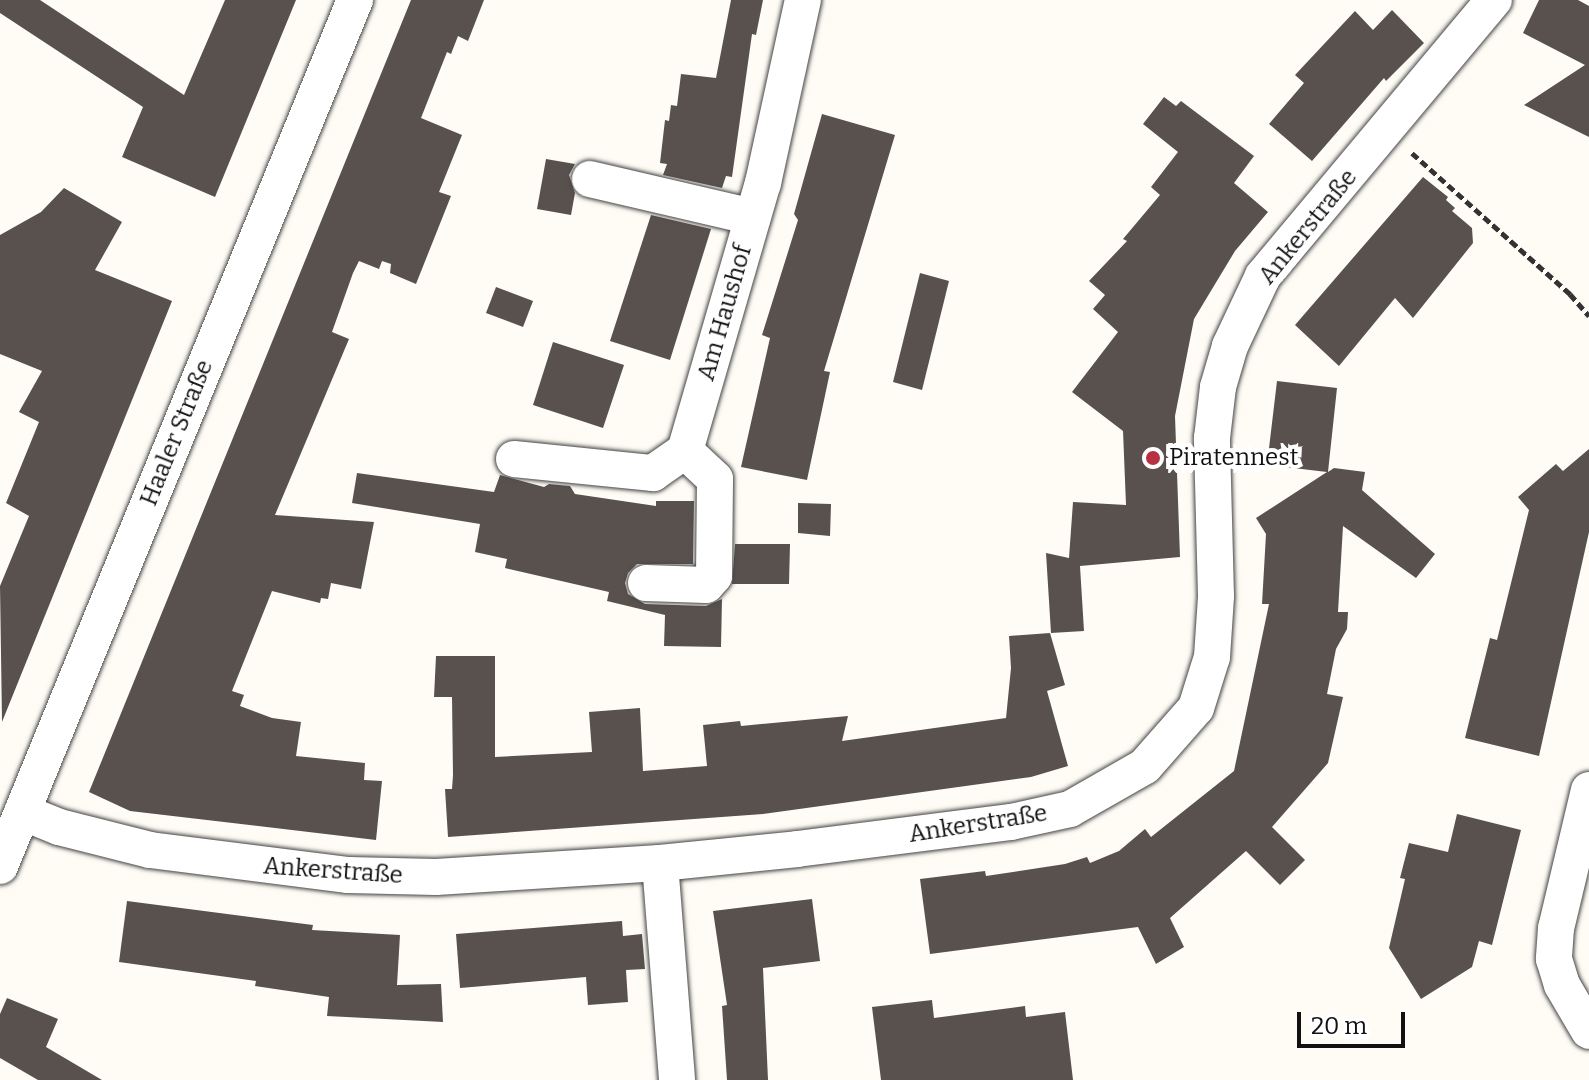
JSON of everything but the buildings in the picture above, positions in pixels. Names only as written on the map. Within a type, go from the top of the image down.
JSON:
[{"type":"street","name":"Haaler Straße","points":[[0,866],[355,0]]},
{"type":"street","name":"Am Haushof","points":[[685,451],[753,217],[803,0]]},
{"type":"street","name":"Ankerstraße","points":[[22,812],[59,827],[150,850],[348,875],[436,877],[660,863],[1011,822],[1070,809],[1145,766],[1196,708],[1212,657],[1216,596],[1212,438],[1218,387],[1230,346],[1263,276],[1388,131],[1494,0]]},
{"type":"street","points":[[590,179],[753,217]]},
{"type":"street","points":[[514,459],[653,473],[685,451],[715,479],[714,576],[706,585],[646,583]]},
{"type":"street","points":[[1589,790],[1556,928],[1554,959],[1562,985],[1589,1031]]},
{"type":"street","points":[[660,863],[677,1080]]},
{"type":"path","points":[[1388,131],[1570,294],[1589,316]]},
{"type":"place","name":"Piratennest","points":[[1153,458]]}]
